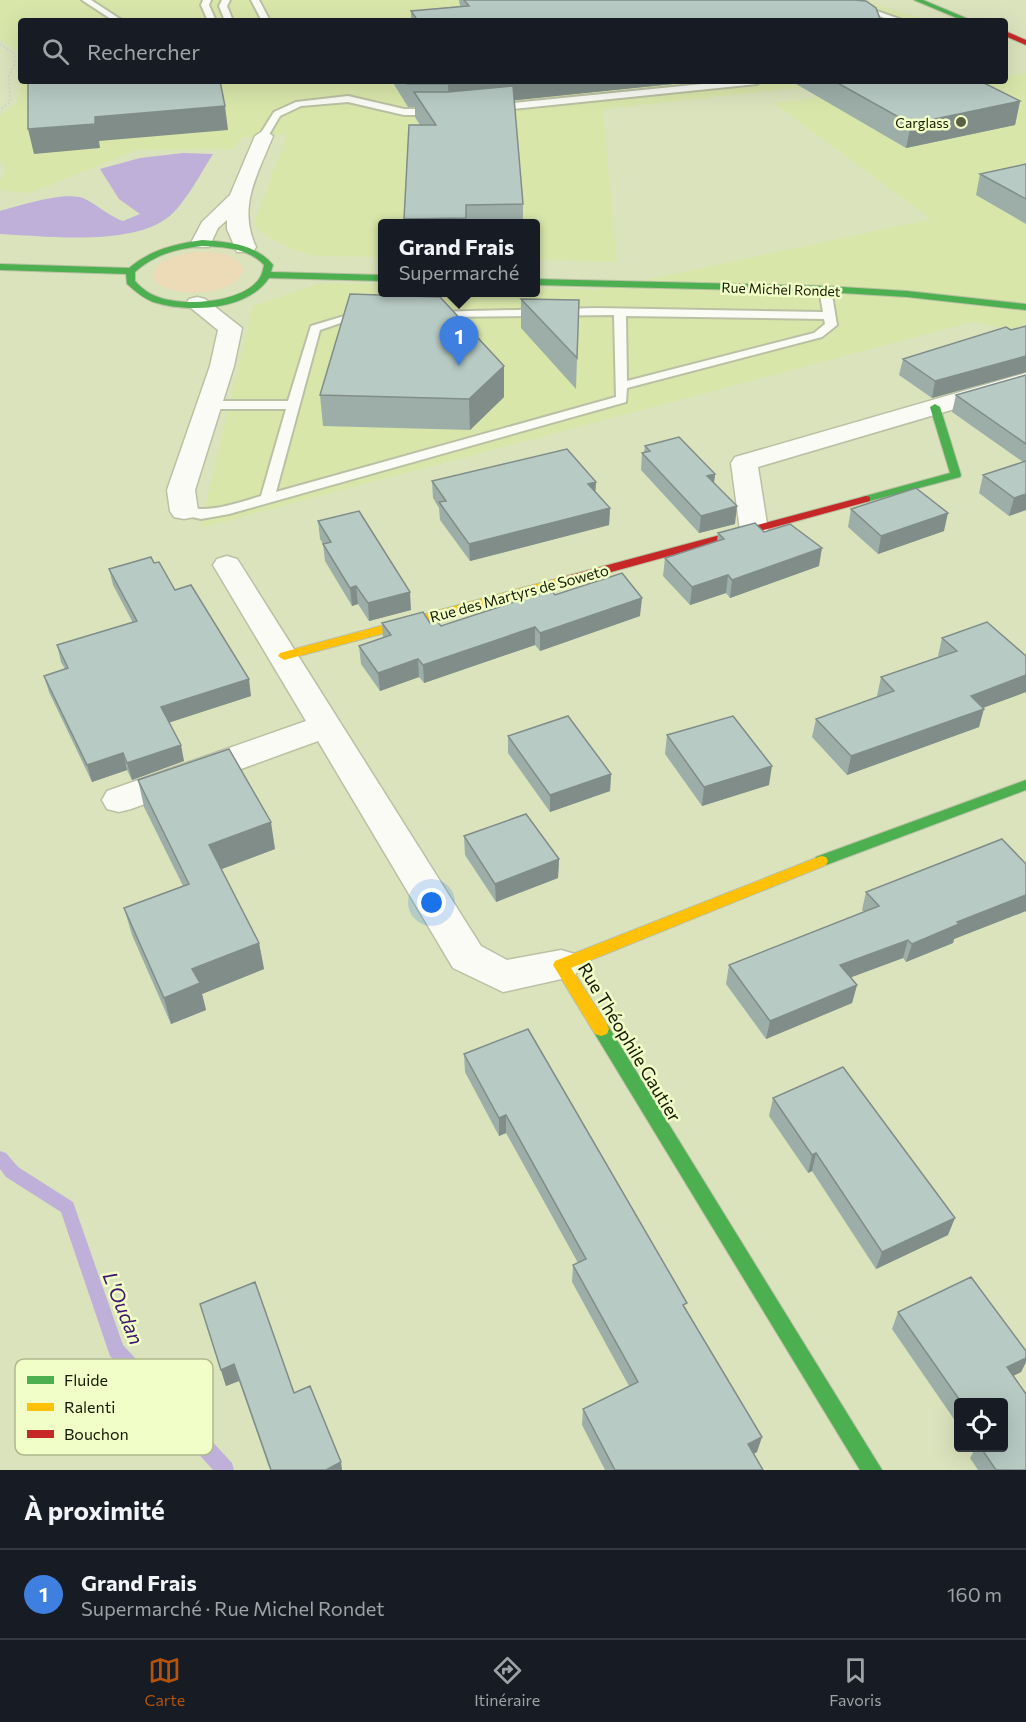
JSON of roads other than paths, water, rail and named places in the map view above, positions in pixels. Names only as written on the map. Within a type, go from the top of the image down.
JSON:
[{"type":"street","points":[[917,0],[962,18]]},
{"type":"street","points":[[965,5],[983,18]]},
{"type":"street","points":[[1008,34],[1026,43]]},
{"type":"street","points":[[245,248],[237,229],[239,197],[264,136]]},
{"type":"street","points":[[202,243],[209,226],[239,197]]},
{"type":"street","points":[[202,243],[245,248],[264,259],[268,267],[267,275],[258,285],[242,295],[197,304],[152,299],[137,292],[130,282],[131,272],[138,263],[157,252],[202,243]]},
{"type":"street","points":[[0,267],[131,272]]},
{"type":"street","points":[[267,275],[378,278]]},
{"type":"street","name":"Rue Michel Rondet","points":[[540,282],[907,294],[1026,307]]},
{"type":"street","points":[[184,511],[181,490],[209,405],[230,328],[197,304]]},
{"type":"street","points":[[754,530],[744,463],[1026,380]]},
{"type":"street","name":"Rue des Martyrs de Soweto","points":[[284,657],[956,475],[935,407]]},
{"type":"street","points":[[227,564],[467,957],[503,976],[561,964]]},
{"type":"street","points":[[119,800],[326,726]]},
{"type":"street","name":"Rue Théophile Gautier","points":[[872,1470],[561,964],[869,842],[1026,785]]},
{"type":"lane","points":[[86,0],[114,18]]},
{"type":"lane","points":[[207,0],[205,5],[211,18]]},
{"type":"lane","points":[[226,0],[223,6],[228,18]]},
{"type":"lane","points":[[255,0],[264,18]]},
{"type":"lane","points":[[838,0],[892,18]]},
{"type":"lane","points":[[485,109],[728,84]]},
{"type":"lane","points":[[264,136],[277,114],[299,104],[348,99],[404,112],[449,112]]},
{"type":"lane","points":[[621,386],[818,335],[831,325],[825,290]]},
{"type":"lane","points":[[417,314],[507,315],[547,310],[829,316]]},
{"type":"lane","points":[[184,511],[201,514],[267,499],[622,399],[620,312]]},
{"type":"lane","points":[[267,499],[315,328],[360,313],[371,314]]},
{"type":"lane","points":[[209,405],[294,405]]},
{"type":"waterway","name":"L'Oudan","points":[[0,1158],[12,1172],[67,1207],[116,1350],[124,1359]]},
{"type":"waterway","name":"L'Oudan","points":[[211,1455],[225,1470]]},
{"type":"place","name":"Carglass","points":[[961,122]]},
{"type":"place","name":"Grand Frais","points":[[459,366]]}]
